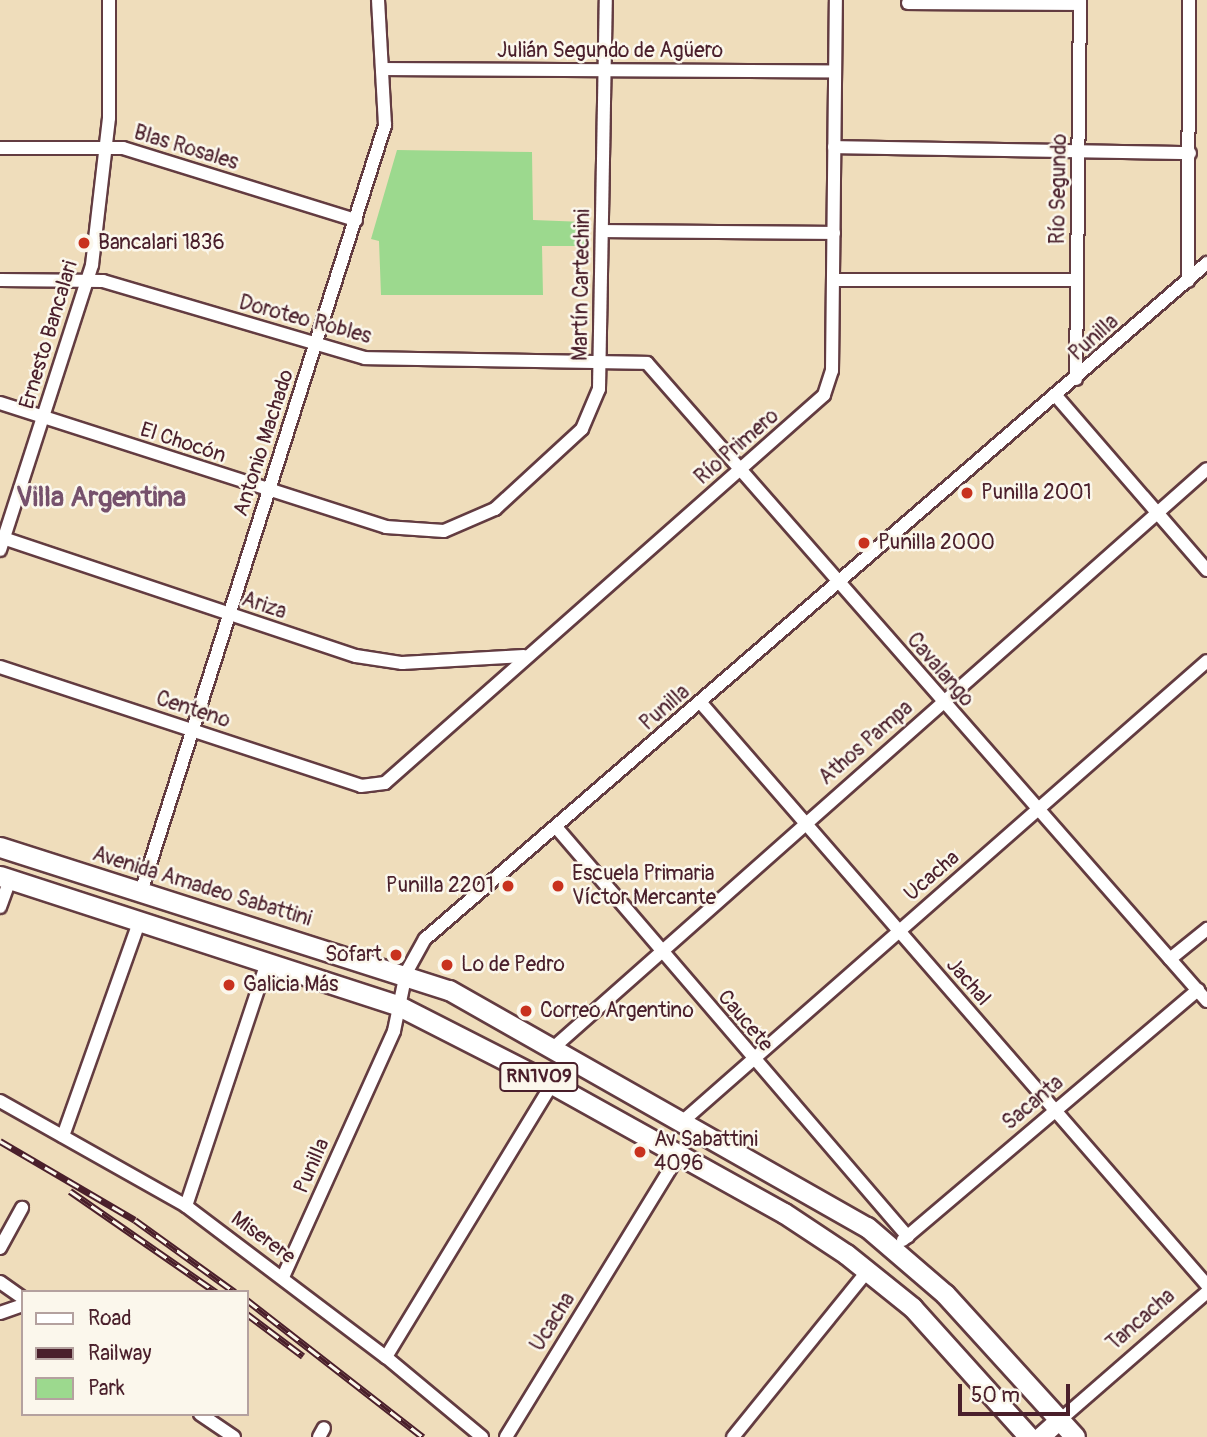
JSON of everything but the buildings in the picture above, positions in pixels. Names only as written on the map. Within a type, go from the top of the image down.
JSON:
[{"type":"main road","name":"Avenida Amadeo Sabattini","points":[[0,847],[406,973],[449,990],[901,1242],[1075,1437]]},
{"type":"main road","name":"RN1V09","points":[[5,877],[397,1005],[552,1084],[785,1213],[868,1270],[912,1307],[1030,1437]]},
{"type":"street","name":"Ernesto Bancalari","points":[[1,542],[89,279],[107,146],[108,0]]},
{"type":"street","name":"Antonio Machado","points":[[141,892],[385,125],[379,0]]},
{"type":"street","name":"Martín Cartechini","points":[[478,519],[506,501],[582,429],[595,404],[600,362],[606,0]]},
{"type":"street","name":"Río Primero","points":[[375,787],[385,783],[524,656],[824,395],[832,371],[836,0]]},
{"type":"street","points":[[1188,281],[1189,0]]},
{"type":"street","points":[[908,3],[1080,2]]},
{"type":"street","name":"Río Segundo","points":[[1076,379],[1080,2]]},
{"type":"street","name":"Julián Segundo de Agüero","points":[[384,69],[835,71]]},
{"type":"street","name":"Blas Rosales","points":[[0,148],[107,146],[356,220]]},
{"type":"street","points":[[834,147],[1190,153]]},
{"type":"street","points":[[603,231],[834,233]]},
{"type":"street","name":"Punilla","points":[[283,1277],[394,1031],[397,1005],[406,973],[425,939],[1057,397],[1207,263]]},
{"type":"street","name":"Doroteo Robles","points":[[0,280],[89,279],[377,360],[647,363]]},
{"type":"street","points":[[834,280],[1077,280]]},
{"type":"street","name":"Cavalango","points":[[647,363],[838,584],[1207,1001]]},
{"type":"street","points":[[1057,397],[1207,570]]},
{"type":"street","name":"El Chocón","points":[[0,403],[268,491],[412,531],[444,531],[478,519]]},
{"type":"street","name":"Athos Pampa","points":[[553,1048],[659,950],[1207,470]]},
{"type":"street","name":"Ariza","points":[[1,542],[377,661],[524,656]]},
{"type":"street","name":"Ucacha","points":[[683,1121],[1207,661]]},
{"type":"street","name":"Centeno","points":[[0,667],[375,787]]},
{"type":"street","name":"Jachal","points":[[701,703],[1207,1285]]},
{"type":"street","name":"Caucete","points":[[556,827],[752,1059],[901,1242]]},
{"type":"street","points":[[0,907],[5,877]]},
{"type":"street","points":[[63,1136],[140,920]]},
{"type":"street","points":[[1170,959],[1207,929]]},
{"type":"street","points":[[186,1206],[267,962]]},
{"type":"street","name":"Sacanta","points":[[901,1242],[1198,990]]},
{"type":"street","points":[[386,1357],[552,1084]]},
{"type":"street","name":"Miserere","points":[[0,1101],[186,1206],[386,1357],[482,1437]]},
{"type":"street","name":"Ucacha","points":[[506,1437],[678,1156]]},
{"type":"street","points":[[0,1248],[22,1209]]},
{"type":"street","points":[[733,1437],[868,1270]]},
{"type":"street","points":[[0,1282],[21,1297]]},
{"type":"street","name":"Tancacha","points":[[1041,1437],[1207,1292]]},
{"type":"street","points":[[0,1313],[21,1306]]},
{"type":"street","points":[[203,1416],[234,1437]]},
{"type":"green space","points":[[397,150],[532,152],[533,220],[585,222],[586,246],[542,246],[543,295],[381,295],[379,241],[371,239]]},
{"type":"railway","points":[[0,1141],[135,1220],[232,1290]]},
{"type":"railway","points":[[70,1191],[213,1290]]},
{"type":"railway","points":[[248,1301],[423,1437]]},
{"type":"railway","points":[[248,1315],[303,1356]]},
{"type":"place","name":"Bancalari 1836","points":[[84,243]]},
{"type":"place","name":"Punilla 2001","points":[[967,493]]},
{"type":"place","name":"Punilla 2000","points":[[864,543]]},
{"type":"place","name":"Punilla 2201","points":[[508,886]]},
{"type":"place","name":"Escuela Primaria Víctor Mercante","points":[[558,886]]},
{"type":"place","name":"Sofart","points":[[396,955]]},
{"type":"place","name":"Lo de Pedro","points":[[447,965]]},
{"type":"place","name":"Galicia Más","points":[[229,985]]},
{"type":"place","name":"Correo Argentino","points":[[526,1011]]},
{"type":"place","name":"Av Sabattini 4096","points":[[640,1152]]},
{"type":"district","name":"Villa Argentina","points":[[101,498]]}]
